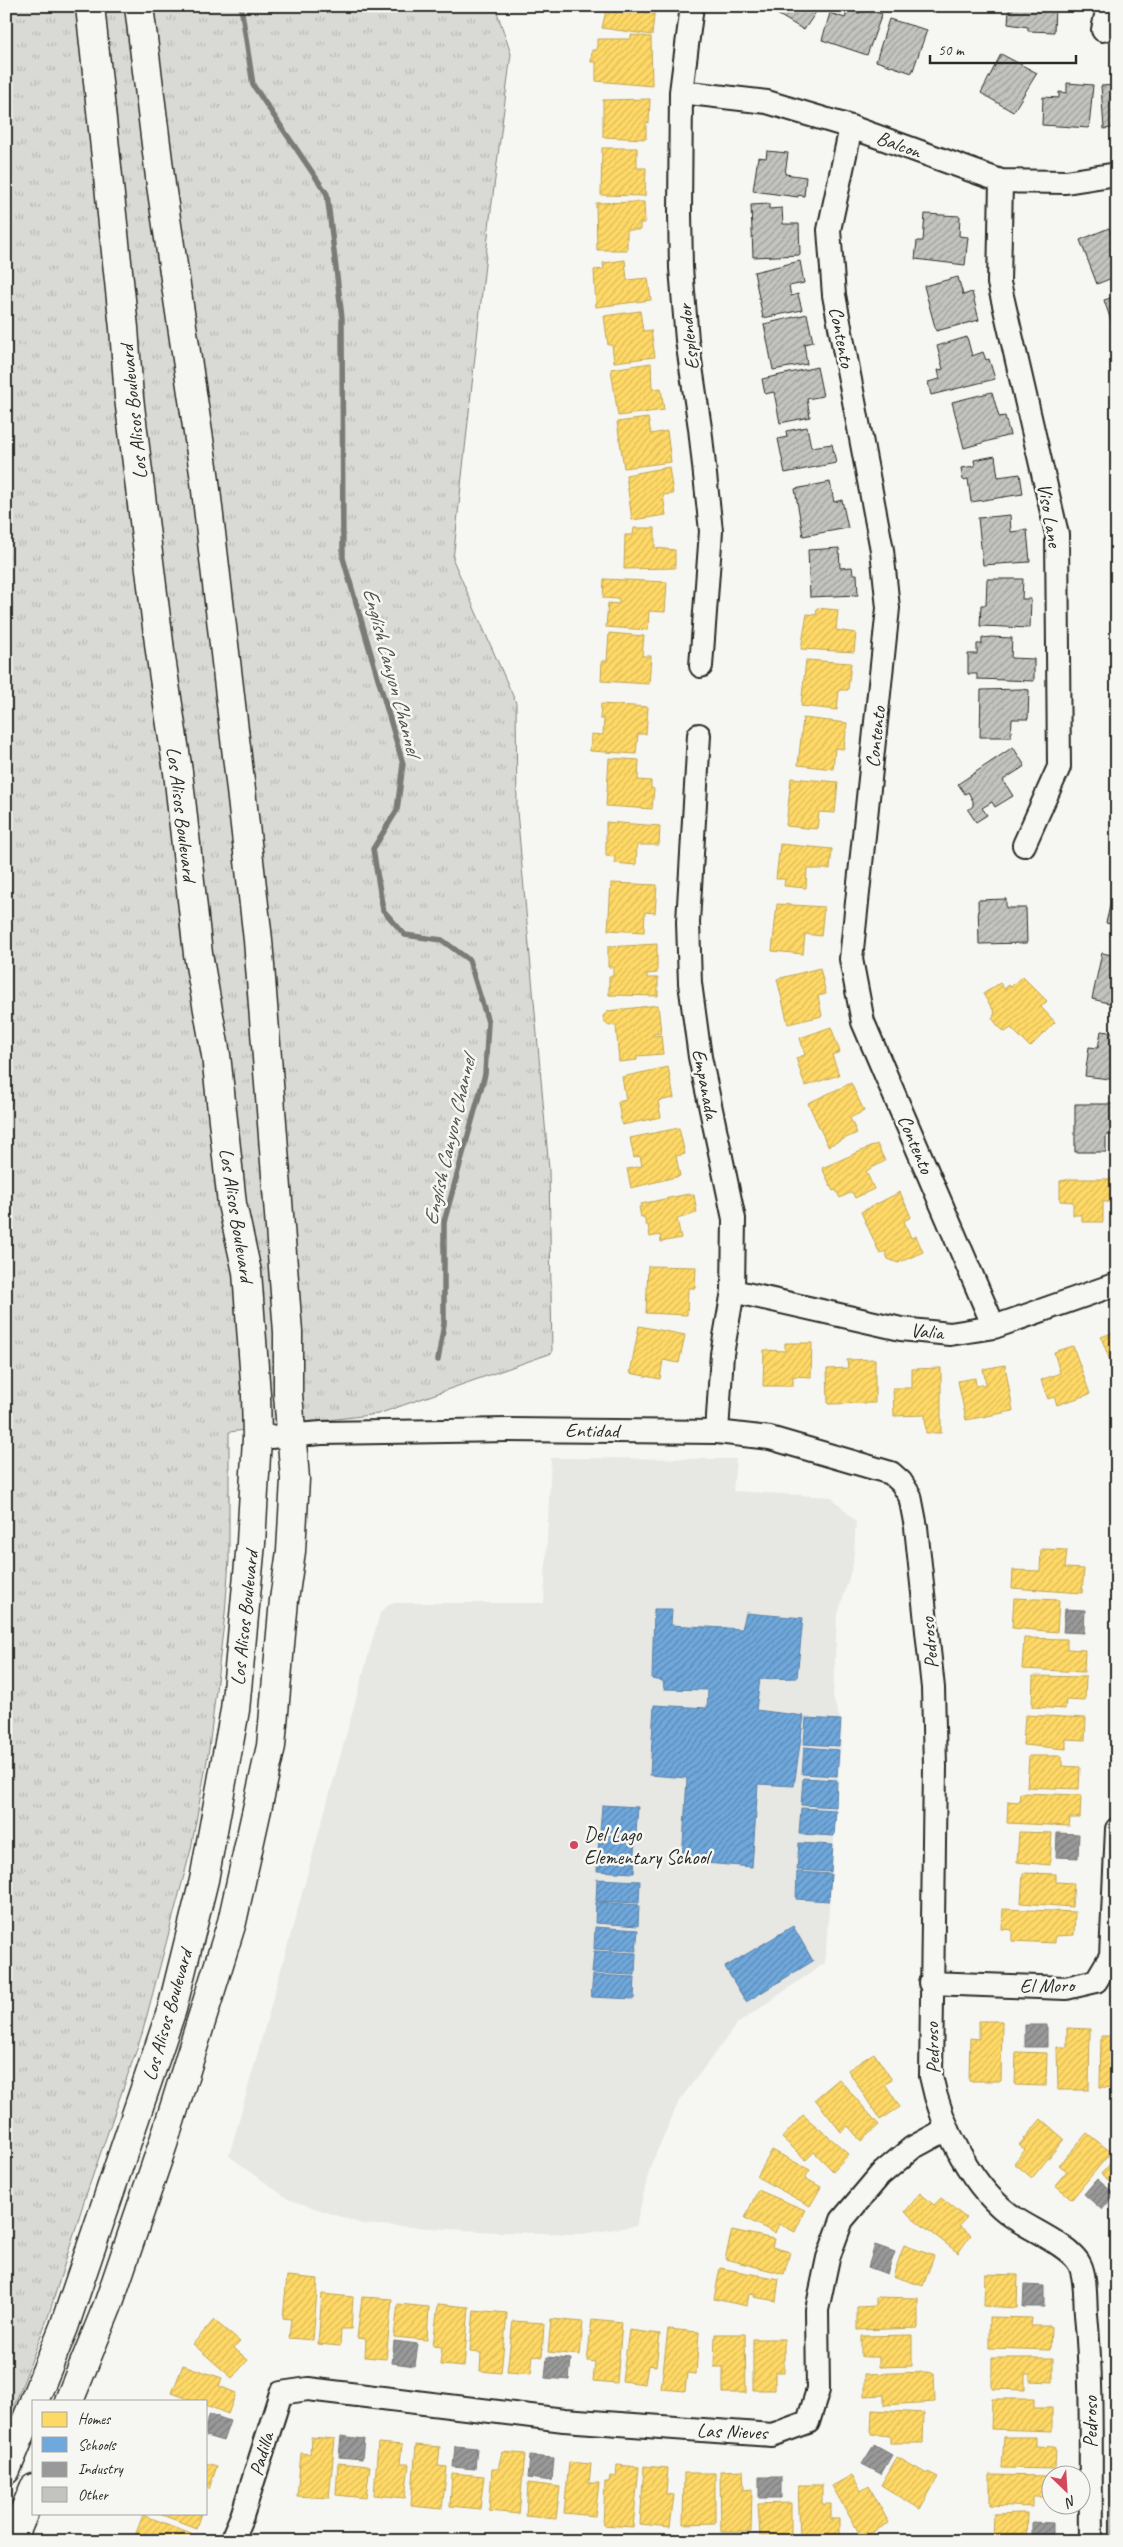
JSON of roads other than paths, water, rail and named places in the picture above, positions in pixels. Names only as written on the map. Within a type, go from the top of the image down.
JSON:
[{"type":"main road","name":"Los Alisos Boulevard","points":[[34,2400],[64,2327],[172,2008],[204,1880],[235,1710],[251,1542],[257,1438],[256,1395],[246,1272],[232,1204],[216,1055],[198,954],[178,772],[160,651],[129,398],[124,328],[90,6]]},
{"type":"main road","name":"Los Alisos Boulevard","points":[[69,2400],[108,2305],[163,2144],[232,1922],[271,1746],[284,1600],[291,1551],[294,1479],[293,1436],[288,1394],[288,1332],[255,912],[204,473],[161,185],[139,6]]},
{"type":"main road","name":"Los Alisos Boulevard","points":[[6,2470],[32,2406]]},
{"type":"main road","points":[[12,2541],[32,2493]]},
{"type":"street","name":"Esplendor","points":[[692,6],[681,92],[681,268],[687,340],[700,428],[711,531],[701,666]]},
{"type":"street","points":[[1102,30],[1108,6]]},
{"type":"street","name":"Balcon","points":[[681,92],[767,102],[851,127],[1001,181],[1066,182],[1117,174]]},
{"type":"street","name":"Contento","points":[[851,127],[829,230],[834,295],[882,550],[888,608],[851,959],[863,1022],[994,1327]]},
{"type":"street","name":"Viso Lane","points":[[1001,181],[999,283],[1057,534],[1059,767],[1024,845]]},
{"type":"street","name":"Empanada","points":[[698,735],[688,922],[690,983],[700,1058],[734,1219],[733,1292],[722,1354],[717,1432]]},
{"type":"street","name":"Valia","points":[[733,1292],[901,1328],[950,1334],[994,1327],[1117,1284]]},
{"type":"street","name":"Entidad","points":[[257,1438],[508,1430],[717,1432],[770,1438],[891,1472],[901,1482],[910,1496]]},
{"type":"street","name":"Pedroso","points":[[910,1496],[922,1568],[933,1688],[935,1766],[930,1983],[931,2076],[937,2104],[947,2129],[961,2157],[987,2192],[1013,2218],[1066,2250],[1080,2264],[1090,2354],[1090,2541]]},
{"type":"street","name":"El Moro","points":[[930,1983],[1066,1988],[1096,1981],[1111,1956],[1117,1829]]},
{"type":"street","name":"Las Nieves","points":[[308,2389],[564,2420],[772,2435],[808,2422],[818,2390],[817,2310],[828,2258],[842,2220],[880,2174],[912,2148],[947,2129]]},
{"type":"street","name":"Padilla","points":[[232,2541],[242,2516],[281,2393],[308,2389]]},
{"type":"waterway","name":"English Canyon Channel","points":[[241,6],[253,85],[327,194],[342,318],[343,558],[403,764],[397,810],[373,849],[383,910],[405,935],[442,940],[469,960],[488,1022],[485,1074],[444,1222],[444,1324],[438,1360]]},
{"type":"place","name":"Del Lago Elementary School","points":[[574,1845]]}]
